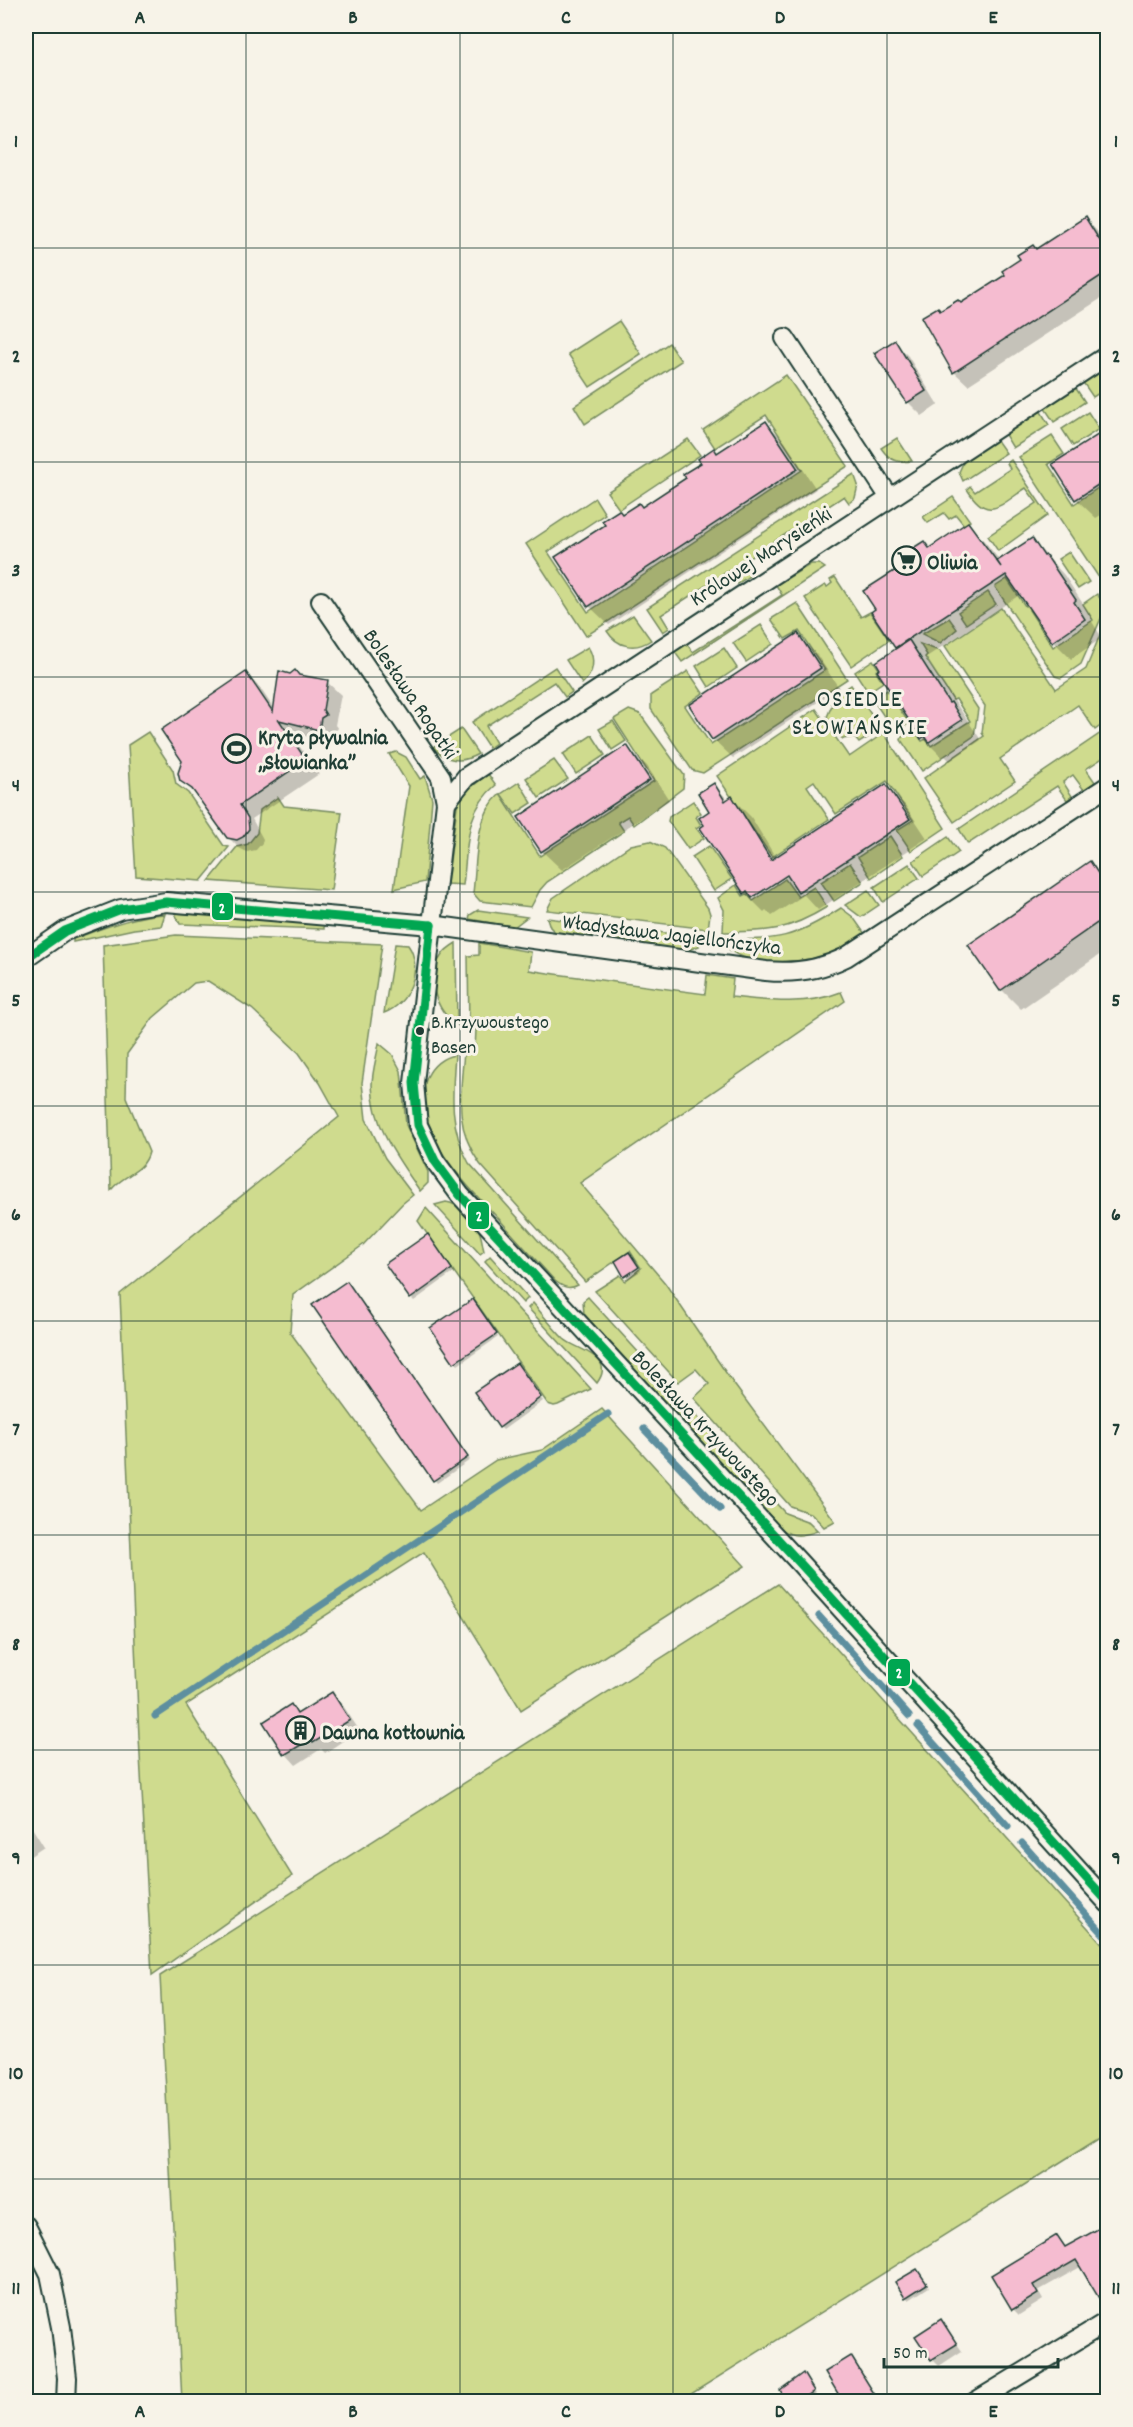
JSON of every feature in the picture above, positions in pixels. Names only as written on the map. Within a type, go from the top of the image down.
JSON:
[{"type":"street","points":[[785,338],[890,498]]},
{"type":"street","name":"Królowej Marysieńki","points":[[446,802],[465,777],[1107,355]]},
{"type":"street","name":"Bolesława Rogatki","points":[[321,601],[441,777],[446,802],[431,925]]},
{"type":"street","name":"Władysława Jagiellończyka","points":[[26,958],[65,931],[122,909],[166,902],[431,925],[766,971],[785,973],[811,970],[846,957],[1107,786]]},
{"type":"street","name":"Bolesława Krzywoustego","points":[[431,925],[414,1083],[418,1125],[435,1161],[460,1195],[791,1553],[1107,1903]]},
{"type":"street","points":[[26,2226],[50,2274],[61,2327],[67,2378],[66,2402]]},
{"type":"street","points":[[975,2402],[1107,2321]]},
{"type":"green space","points":[[619,321],[641,354],[590,387],[568,354]]},
{"type":"green space","points":[[669,343],[681,361],[585,424],[574,406]]},
{"type":"green space","points":[[1107,364],[1107,388],[1093,397],[1082,381]]},
{"type":"green space","points":[[786,375],[848,466],[586,636],[526,544],[595,498],[605,514],[548,552],[588,612],[802,470],[766,415],[715,448],[703,430]]},
{"type":"green space","points":[[1075,387],[1085,402],[1054,422],[1044,407]]},
{"type":"green space","points":[[1040,410],[1049,425],[1013,448],[1004,433]]},
{"type":"green space","points":[[1088,412],[1099,429],[1073,446],[1062,429]]},
{"type":"green space","points":[[1052,436],[1064,454],[1048,464],[1074,504],[1107,482],[1107,590],[1019,457]]},
{"type":"green space","points":[[897,438],[912,461],[894,460],[881,448]]},
{"type":"green space","points":[[688,439],[700,455],[619,509],[607,492]]},
{"type":"green space","points":[[996,439],[1006,453],[963,481],[959,472],[964,461]]},
{"type":"green space","points":[[1011,460],[1048,515],[998,551],[988,536],[1037,503],[1026,488],[1001,505],[988,508],[981,506],[967,489],[970,486],[975,492],[1010,469],[1007,463]]},
{"type":"green space","points":[[854,474],[858,485],[855,498],[849,503],[844,496],[746,560],[754,573],[737,584],[728,571],[661,615],[669,628],[663,632],[647,608]]},
{"type":"green space","points":[[953,497],[970,521],[964,525],[956,515],[949,519],[944,513],[928,523],[923,517]]},
{"type":"green space","points":[[1069,552],[1089,582],[1078,589],[1058,559]]},
{"type":"green space","points":[[811,564],[819,564],[825,568],[682,662],[674,651],[686,643],[693,652],[782,595],[776,585]]},
{"type":"green space","points":[[835,577],[861,617],[870,612],[889,640],[851,666],[805,598],[825,585],[827,587],[832,583],[830,580]]},
{"type":"green space","points":[[1007,579],[1025,606],[1029,604],[1032,608],[1029,610],[1053,647],[1093,620],[1083,604],[1097,594],[1106,607],[1081,664],[1061,678],[1055,676],[995,587]]},
{"type":"green space","points":[[988,592],[996,604],[966,624],[958,612]]},
{"type":"green space","points":[[797,603],[847,679],[703,773],[692,770],[651,709],[651,695],[688,671],[703,693],[685,706],[711,745],[825,670],[799,631],[785,639],[771,619]]},
{"type":"green space","points":[[1001,608],[1056,689],[1086,669],[1107,618],[1107,721],[1095,730],[1078,705],[1000,759],[1015,781],[954,822],[924,778],[984,736],[982,733],[985,706],[945,646]]},
{"type":"green space","points":[[633,615],[651,640],[639,645],[627,646],[616,641],[607,631]]},
{"type":"green space","points":[[949,618],[957,629],[940,643],[922,634]]},
{"type":"green space","points":[[761,625],[773,644],[746,662],[733,643]]},
{"type":"green space","points":[[920,644],[940,651],[978,709],[974,736],[922,771],[901,740],[902,737],[914,729],[922,741],[926,739],[931,746],[970,721],[956,699],[953,700],[925,657],[927,655]]},
{"type":"green space","points":[[588,647],[593,661],[589,676],[582,684],[566,660]]},
{"type":"green space","points":[[724,648],[737,668],[709,687],[696,666]]},
{"type":"green space","points":[[873,660],[879,669],[876,671],[883,682],[868,692],[855,672]]},
{"type":"green space","points":[[555,667],[572,692],[565,697],[554,682],[486,726],[496,743],[489,748],[472,722]]},
{"type":"green space","points":[[851,685],[881,729],[859,743],[854,737],[843,739],[838,735],[827,717],[832,705],[829,700]]},
{"type":"green space","points":[[887,690],[909,723],[897,732],[873,700]]},
{"type":"green space","points":[[816,709],[849,757],[884,733],[945,828],[911,851],[897,830],[913,820],[887,781],[836,814],[814,781],[807,786],[829,819],[772,857],[717,776]]},
{"type":"green space","points":[[629,710],[640,714],[684,775],[683,788],[634,825],[628,816],[618,822],[624,831],[547,882],[531,907],[480,901],[473,893],[478,840],[485,815],[500,794],[540,856],[654,781],[614,719]]},
{"type":"green space","points":[[613,721],[626,741],[612,750],[599,729]]},
{"type":"green space","points":[[461,729],[478,754],[454,760],[433,747]]},
{"type":"green space","points":[[1107,729],[1107,755],[1086,769],[1095,782],[1084,790],[1073,775],[1063,782],[1072,796],[1067,800],[1057,786],[968,844],[959,829]]},
{"type":"green space","points":[[148,732],[173,770],[176,784],[188,793],[224,846],[229,847],[201,881],[136,876],[128,745]]},
{"type":"green space","points":[[592,735],[605,755],[576,774],[563,754]]},
{"type":"green space","points":[[396,752],[406,757],[420,779],[425,776],[432,799],[425,882],[394,889],[409,786],[389,754]]},
{"type":"green space","points":[[554,760],[568,779],[539,798],[526,778]]},
{"type":"green space","points":[[488,774],[496,785],[478,806],[473,818],[467,844],[463,885],[447,884],[457,806],[464,793]]},
{"type":"green space","points":[[519,782],[532,803],[515,814],[501,794]]},
{"type":"green space","points":[[278,797],[284,806],[342,812],[331,890],[209,881],[237,847],[248,844],[257,833],[260,810]]},
{"type":"green space","points":[[693,801],[701,813],[696,817],[701,825],[696,828],[704,838],[688,849],[668,821],[669,817]]},
{"type":"green space","points":[[890,836],[903,856],[871,878],[858,857]]},
{"type":"green space","points":[[948,837],[959,852],[923,876],[913,861]]},
{"type":"green space","points":[[650,841],[665,848],[708,908],[710,914],[708,929],[547,910],[553,898],[631,845]]},
{"type":"green space","points":[[709,846],[732,879],[714,891],[692,857]]},
{"type":"green space","points":[[850,863],[863,882],[834,901],[821,882]]},
{"type":"green space","points":[[909,864],[919,878],[883,902],[874,887]]},
{"type":"green space","points":[[785,879],[798,897],[814,887],[827,907],[801,921],[777,928],[723,932],[724,910],[718,898],[736,885],[743,896],[747,894],[753,901]]},
{"type":"green space","points":[[868,890],[879,905],[861,917],[845,905]]},
{"type":"green space","points":[[841,908],[853,917],[865,934],[844,948],[829,954],[796,961],[759,961],[743,957],[731,950],[723,940],[785,936],[810,926]]},
{"type":"green space","points":[[478,910],[527,917],[514,927],[469,919],[470,915]]},
{"type":"green space","points":[[175,913],[324,923],[324,929],[180,924]]},
{"type":"green space","points":[[165,914],[161,926],[134,929],[73,942],[73,939],[118,923]]},
{"type":"green space","points":[[547,918],[705,938],[699,946],[682,952],[556,933],[550,927]]},
{"type":"green space","points":[[176,935],[382,944],[362,1083],[366,1119],[385,1158],[413,1195],[363,1245],[293,1295],[290,1332],[421,1510],[496,1460],[542,1450],[602,1409],[745,1566],[521,1710],[424,1552],[186,1705],[292,1876],[152,1975],[139,1737],[120,1294],[339,1117],[320,1083],[299,1053],[252,1009],[208,981],[194,983],[153,1018],[127,1054],[126,1097],[149,1152],[143,1165],[111,1190],[103,945]]},
{"type":"green space","points":[[456,943],[457,1025],[443,1011],[433,983],[437,964],[445,951]]},
{"type":"green space","points":[[479,943],[531,952],[529,970],[548,973],[705,994],[707,975],[733,979],[731,997],[773,1001],[801,1001],[841,992],[845,1001],[580,1183],[665,1283],[733,1383],[835,1521],[824,1527],[812,1514],[790,1506],[694,1398],[709,1384],[696,1369],[678,1382],[595,1291],[620,1275],[625,1281],[641,1268],[630,1251],[585,1282],[480,1164],[462,1124],[460,1097],[464,1053],[475,1051],[476,1029],[469,1027],[468,956],[479,955]]},
{"type":"green space","points":[[395,944],[408,945],[413,954],[414,974],[407,994],[401,1002],[384,1013]]},
{"type":"green space","points":[[379,1043],[392,1054],[401,1071],[406,1125],[428,1172],[428,1183],[420,1191],[388,1142],[377,1115],[372,1085]]},
{"type":"green space","points":[[455,1055],[453,1110],[458,1137],[469,1163],[578,1285],[566,1287],[555,1281],[457,1173],[433,1136],[425,1116],[423,1096],[427,1077],[438,1063]]},
{"type":"green space","points":[[446,1202],[460,1208],[477,1226],[484,1251],[480,1254],[435,1205]]},
{"type":"green space","points":[[426,1208],[591,1389],[558,1405],[548,1404],[418,1221]]},
{"type":"green space","points":[[490,1256],[528,1298],[523,1303],[485,1261]]},
{"type":"green space","points":[[588,1297],[785,1513],[809,1522],[818,1531],[795,1535],[782,1529],[584,1314],[583,1301]]},
{"type":"green space","points":[[533,1303],[564,1339],[599,1360],[602,1374],[597,1383],[528,1308]]},
{"type":"green space","points":[[778,1584],[1107,1949],[1107,2133],[680,2401],[182,2401],[160,1976]]},
{"type":"building","points":[[1085,217],[1107,252],[1107,272],[953,373],[921,317],[938,307],[940,311],[958,300],[961,303],[1005,275],[1002,271],[1020,259],[1017,255],[1033,245],[1036,249]]},
{"type":"building","points":[[895,340],[926,391],[907,403],[874,353]]},
{"type":"building","points":[[766,421],[798,469],[588,607],[555,557],[605,525],[602,521],[619,510],[622,514],[639,503],[642,507],[686,478],[683,474],[701,463],[698,459],[714,448],[717,453]]},
{"type":"building","points":[[1107,429],[1107,479],[1075,500],[1052,464]]},
{"type":"building","points":[[968,522],[1001,567],[997,561],[1032,538],[1076,600],[1074,602],[1085,619],[1052,642],[1006,575],[895,648],[871,612],[875,609],[863,591],[902,566],[896,559],[924,541],[929,548]]},
{"type":"building","points":[[798,633],[821,668],[712,740],[689,705]]},
{"type":"building","points":[[909,640],[962,720],[929,742],[925,736],[921,739],[877,671],[880,669],[876,662]]},
{"type":"building","name":"Kryta pływalnia „Słowianka”","points":[[295,670],[299,675],[328,680],[323,710],[326,715],[321,718],[319,730],[279,720],[306,760],[240,805],[248,818],[249,829],[243,837],[237,840],[227,838],[192,789],[180,781],[178,773],[182,761],[161,730],[246,672],[273,712],[279,671],[290,674]]},
{"type":"building","points":[[627,745],[650,780],[541,852],[518,817]]},
{"type":"building","points":[[714,783],[725,801],[732,796],[771,860],[886,784],[910,819],[798,892],[787,875],[752,898],[747,891],[744,894],[700,828],[704,825],[699,818],[709,811],[698,793]]},
{"type":"building","points":[[1090,861],[1107,887],[1107,916],[1000,991],[968,945]]},
{"type":"building","points":[[428,1234],[452,1269],[410,1299],[385,1264]]},
{"type":"building","points":[[629,1252],[639,1267],[624,1277],[615,1261]]},
{"type":"building","points":[[347,1281],[468,1457],[433,1481],[312,1305]]},
{"type":"building","points":[[473,1299],[497,1334],[454,1363],[430,1328]]},
{"type":"building","points":[[517,1363],[541,1397],[499,1428],[474,1392]]},
{"type":"building","name":"Dawna kotłownia","points":[[332,1692],[350,1720],[313,1743],[311,1739],[284,1755],[263,1722],[291,1704],[297,1714]]},
{"type":"building","points":[[1107,2224],[1107,2310],[1076,2260],[1033,2285],[1038,2294],[1012,2310],[991,2275],[1057,2235],[1065,2247]]},
{"type":"building","points":[[917,2269],[927,2284],[905,2298],[895,2282]]},
{"type":"building","points":[[941,2319],[957,2344],[931,2360],[915,2336]]},
{"type":"building","points":[[851,2356],[875,2395],[864,2402],[843,2402],[825,2372]]},
{"type":"building","points":[[803,2373],[814,2391],[798,2402],[787,2402],[780,2390]]},
{"type":"waterway","points":[[155,1716],[608,1414]]},
{"type":"waterway","points":[[644,1429],[720,1509]]},
{"type":"waterway","points":[[819,1616],[909,1716]]},
{"type":"waterway","points":[[918,1726],[1008,1826]]},
{"type":"waterway","points":[[1022,1843],[1108,1939]]},
{"type":"transit line","name":"2","points":[[26,958],[65,931],[121,909],[166,902],[431,925]]},
{"type":"transit line","name":"2","points":[[431,925],[414,1083],[418,1125],[435,1161],[460,1195],[798,1561],[1108,1902]]},
{"type":"place","name":"Oliwia","points":[[906,561]]},
{"type":"place","name":"Kryta pływalnia „Słowianka”","points":[[237,749]]},
{"type":"place","name":"B.Krzywoustego Basen","points":[[420,1031]]},
{"type":"place","name":"Dawna kotłownia","points":[[301,1731]]},
{"type":"district","name":"OSIEDLE SŁOWIAŃSKIE","points":[[860,712]]}]
